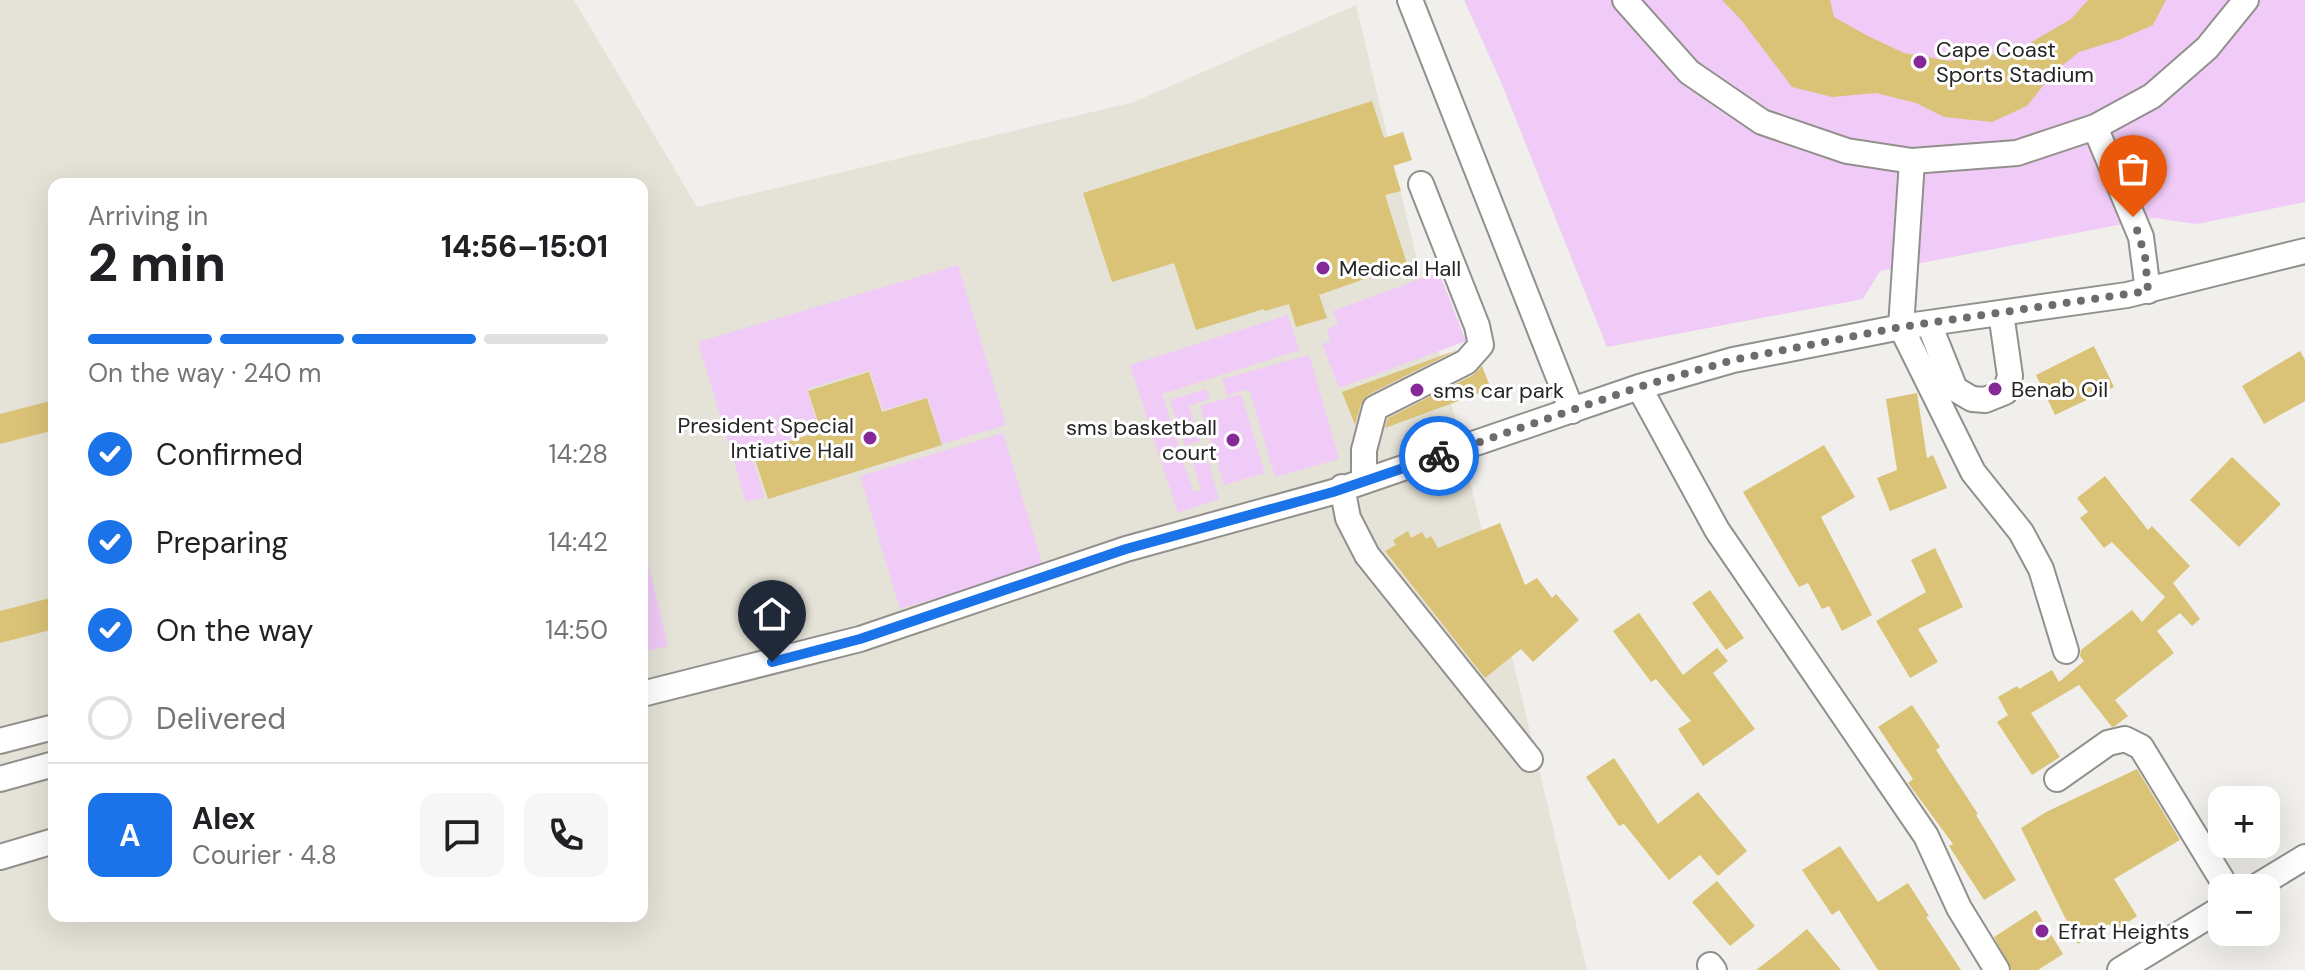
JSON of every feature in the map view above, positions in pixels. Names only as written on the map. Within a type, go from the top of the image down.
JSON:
[{"type":"street","points":[[1410,0],[1572,411]]},
{"type":"street","points":[[1625,0],[1689,72],[1762,122],[1847,151],[1912,161],[2017,153],[2095,127],[2152,96],[2207,48],[2246,0]]},
{"type":"street","points":[[2095,127],[2141,237],[2148,291]]},
{"type":"street","points":[[1912,161],[1901,327],[1973,472],[2021,532],[2041,569],[2066,651]]},
{"type":"street","points":[[1421,184],[1477,326],[1481,345],[1466,362],[1375,408],[1353,484],[1348,518],[1367,555],[1530,759]]},
{"type":"street","points":[[648,692],[860,639],[1126,549],[1353,484],[1639,387],[1733,360],[1901,327],[2148,291],[2305,251]]},
{"type":"street","points":[[1929,324],[1955,389],[1972,399],[1985,400],[2005,392],[2010,376],[2001,313]]},
{"type":"street","points":[[1639,387],[1717,530],[1926,836],[1959,908],[1997,970]]},
{"type":"street","points":[[0,741],[48,729]]},
{"type":"street","points":[[2057,779],[2108,743],[2125,739],[2141,747],[2218,874]]},
{"type":"street","points":[[0,779],[48,766]]},
{"type":"street","points":[[0,857],[48,843]]},
{"type":"street","points":[[2277,874],[2305,857]]},
{"type":"street","points":[[2120,970],[2208,917]]},
{"type":"shaded area","points":[[0,0],[574,0],[697,207],[1134,102],[1356,5],[1587,970],[0,970]]},
{"type":"shaded area","name":"Cape Coast Sports Stadium","points":[[1464,0],[2305,0],[2305,202],[2197,224],[2154,218],[1880,271],[1863,299],[1607,347],[1501,82]]},
{"type":"shaded area","points":[[958,265],[1006,425],[942,444],[928,397],[883,410],[870,370],[807,389],[819,431],[750,451],[764,497],[746,502],[698,342]]},
{"type":"shaded area","points":[[1439,272],[1466,341],[1339,388],[1322,344],[1331,341],[1327,329],[1338,325],[1333,311]]},
{"type":"shaded area","points":[[1288,315],[1299,350],[1162,394],[1193,492],[1201,490],[1193,463],[1207,459],[1219,499],[1178,513],[1130,365]]},
{"type":"shaded area","points":[[1309,355],[1339,459],[1275,477],[1249,389],[1227,395],[1222,379]]},
{"type":"shaded area","points":[[1206,389],[1210,399],[1189,406],[1200,441],[1185,446],[1170,400]]},
{"type":"shaded area","name":"sms basketball court","points":[[1241,394],[1265,473],[1224,485],[1200,406]]},
{"type":"shaded area","points":[[1003,433],[1043,566],[900,609],[860,476]]},
{"type":"shaded area","points":[[648,562],[668,646],[648,651]]},
{"type":"building","name":"Cape Coast Sports Stadium","points":[[1722,0],[1830,0],[1834,17],[1868,36],[1904,53],[1950,61],[2018,50],[2071,19],[2088,0],[2166,0],[2153,25],[2079,52],[2053,73],[2027,106],[1992,122],[1944,117],[1916,103],[1876,93],[1832,97],[1792,87],[1742,21]]},
{"type":"building","points":[[1372,101],[1384,138],[1403,132],[1412,160],[1393,166],[1401,191],[1385,195],[1407,264],[1319,295],[1327,318],[1296,327],[1289,304],[1196,330],[1174,263],[1112,282],[1083,193]]},
{"type":"building","points":[[2094,346],[2114,387],[2055,415],[2036,375]]},
{"type":"building","points":[[1457,350],[1368,395],[1361,404],[1355,425],[1342,392]]},
{"type":"building","points":[[2300,351],[2305,360],[2305,401],[2264,424],[2242,386]]},
{"type":"building","points":[[1482,366],[1491,389],[1385,428],[1388,418],[1473,375]]},
{"type":"building","name":"President Special Intiative Hall","points":[[869,372],[882,412],[927,398],[942,445],[768,499],[753,453],[821,431],[808,391]]},
{"type":"building","points":[[1917,393],[1927,458],[1933,455],[1947,488],[1890,511],[1877,478],[1897,470],[1886,399]]},
{"type":"building","points":[[48,402],[48,432],[0,444],[0,414]]},
{"type":"building","points":[[1824,445],[1855,497],[1821,517],[1872,615],[1842,631],[1829,606],[1822,609],[1808,583],[1799,587],[1743,492]]},
{"type":"building","points":[[2232,457],[2281,504],[2239,547],[2190,500]]},
{"type":"building","points":[[2105,476],[2148,530],[2152,526],[2190,566],[2173,583],[2200,619],[2192,626],[2180,613],[2157,631],[2174,653],[2115,700],[2128,716],[2115,726],[2112,727],[2079,685],[2031,713],[2060,757],[2032,775],[1997,722],[2008,715],[1998,697],[2052,670],[2059,682],[2084,661],[2080,656],[2081,650],[2132,610],[2142,622],[2165,597],[2112,542],[2104,548],[2080,518],[2088,512],[2077,498]]},
{"type":"building","points":[[1500,523],[1525,585],[1537,578],[1552,598],[1556,594],[1579,620],[1533,662],[1521,649],[1485,678],[1385,551],[1396,545],[1393,540],[1408,531],[1411,538],[1422,532],[1426,539],[1431,536],[1438,548]]},
{"type":"building","points":[[1935,548],[1963,607],[1918,629],[1938,662],[1910,678],[1876,621],[1926,592],[1911,560]]},
{"type":"building","points":[[1710,590],[1744,638],[1726,650],[1692,603]]},
{"type":"building","points":[[48,599],[48,631],[0,643],[0,611]]},
{"type":"building","points":[[1639,613],[1683,675],[1717,648],[1728,661],[1713,673],[1755,729],[1703,766],[1678,729],[1691,721],[1656,679],[1651,682],[1613,631]]},
{"type":"building","points":[[1912,705],[1940,747],[1936,750],[2016,880],[1984,900],[1949,846],[1953,844],[1908,783],[1913,779],[1878,727]]},
{"type":"building","points":[[1614,758],[1658,824],[1698,792],[1747,851],[1718,876],[1700,855],[1669,880],[1624,824],[1619,826],[1586,777]]},
{"type":"building","points":[[2137,769],[2180,840],[2114,879],[2137,916],[2115,931],[2109,924],[2078,944],[2021,828],[2046,812]]},
{"type":"building","points":[[1840,846],[1878,902],[1908,883],[1961,970],[1878,970],[1839,910],[1832,915],[1802,870]]},
{"type":"building","points":[[1717,881],[1755,926],[1730,946],[1692,902]]},
{"type":"building","points":[[2036,910],[2063,954],[2038,970],[2012,970],[1994,937]]},
{"type":"building","points":[[1807,929],[1841,970],[1756,970],[1777,954]]},
{"type":"way so far","points":[[1439,456],[1639,387],[1733,360],[1901,327],[2148,291],[2145,256],[2133,217]]},
{"type":"place","name":"Cape Coast Sports Stadium","points":[[1920,62]]},
{"type":"place","name":"Medical Hall","points":[[1323,268]]},
{"type":"place","name":"Benab Oil","points":[[1995,389]]},
{"type":"place","name":"sms car park","points":[[1417,390]]},
{"type":"place","name":"President Special Intiative Hall","points":[[870,438]]},
{"type":"place","name":"sms basketball court","points":[[1233,440]]},
{"type":"place","name":"Efrat Heights","points":[[2042,931]]},
{"type":"route","points":[[772,662],[860,639],[1126,549],[1333,492],[1439,456]]}]
